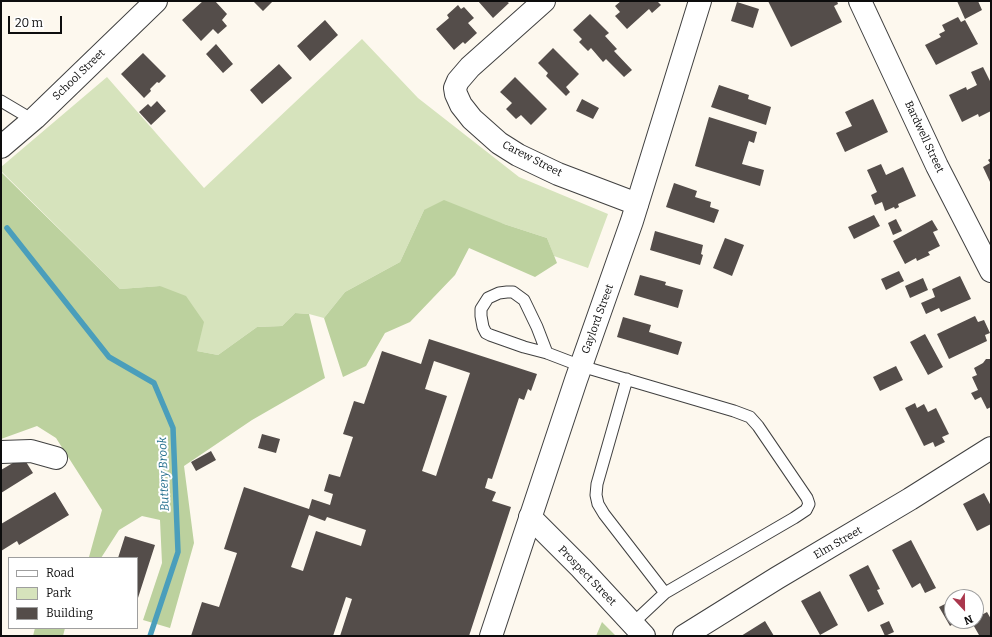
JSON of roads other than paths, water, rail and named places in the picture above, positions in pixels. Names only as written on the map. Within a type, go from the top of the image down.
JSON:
[{"type":"street","name":"School Street","points":[[1,147],[33,120],[156,1]]},
{"type":"street","name":"Carew Street","points":[[544,1],[470,67],[458,81],[454,88],[461,105],[472,119],[499,143],[518,154],[538,165],[637,204]]},
{"type":"street","name":"Gaylord Street","points":[[491,636],[581,366],[615,271],[700,1]]},
{"type":"street","name":"Bardwell Street","points":[[860,1],[937,166],[991,271]]},
{"type":"street","name":"Elm Street","points":[[684,636],[777,578],[910,500],[991,448]]},
{"type":"street","points":[[1,452],[31,451],[56,458]]},
{"type":"street","name":"Prospect Street","points":[[530,518],[580,568],[638,630]]},
{"type":"lane","points":[[1,101],[33,120]]},
{"type":"lane","points":[[547,353],[524,300],[513,292],[499,293],[488,298],[481,308],[481,322],[486,333],[581,366],[750,417],[758,426],[807,498],[809,504],[806,510],[794,518],[665,593],[638,630]]},
{"type":"lane","points":[[627,379],[597,484],[596,495],[598,504],[604,514],[665,593]]},
{"type":"waterway","name":"Buttery Brook","points":[[7,228],[109,357],[154,383],[173,428],[178,552],[150,636]]}]
